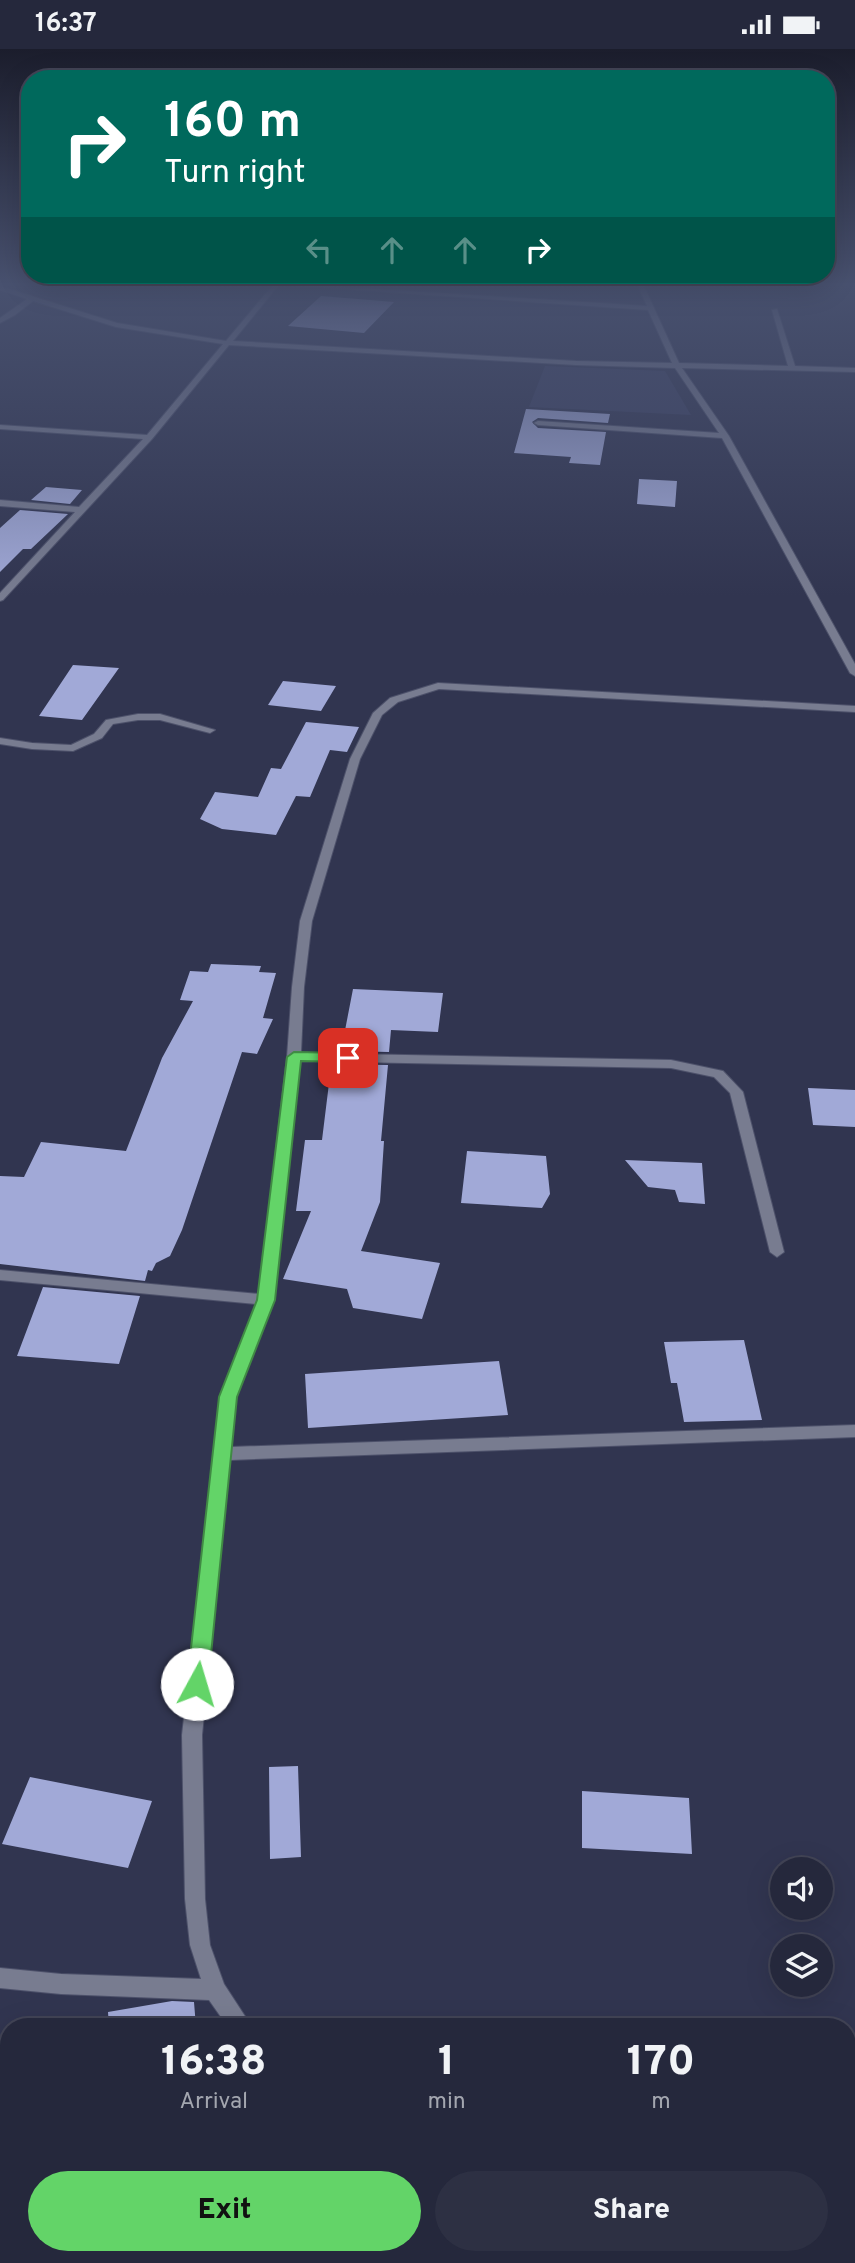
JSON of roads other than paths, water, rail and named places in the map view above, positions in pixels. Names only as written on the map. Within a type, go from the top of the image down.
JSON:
[{"type":"street","points":[[0,598],[149,437],[189,389]]},
{"type":"street","points":[[694,389],[726,436],[855,673]]},
{"type":"street","points":[[538,423],[726,436]]},
{"type":"street","points":[[0,427],[149,437]]},
{"type":"street","points":[[0,503],[81,510]]},
{"type":"street","points":[[235,2018],[215,1990],[200,1945],[195,1899],[192,1735],[228,1397],[266,1300],[294,1057],[298,987],[306,921],[355,759],[378,713],[394,700],[438,687],[855,709]]},
{"type":"street","points":[[0,741],[73,748],[98,736],[110,722],[138,717],[160,717],[210,730]]},
{"type":"street","points":[[294,1057],[671,1064],[718,1074],[736,1092],[777,1252]]},
{"type":"street","points":[[0,1275],[266,1300]]},
{"type":"street","points":[[222,1454],[855,1431]]},
{"type":"street","points":[[0,1978],[61,1984],[215,1990]]}]
